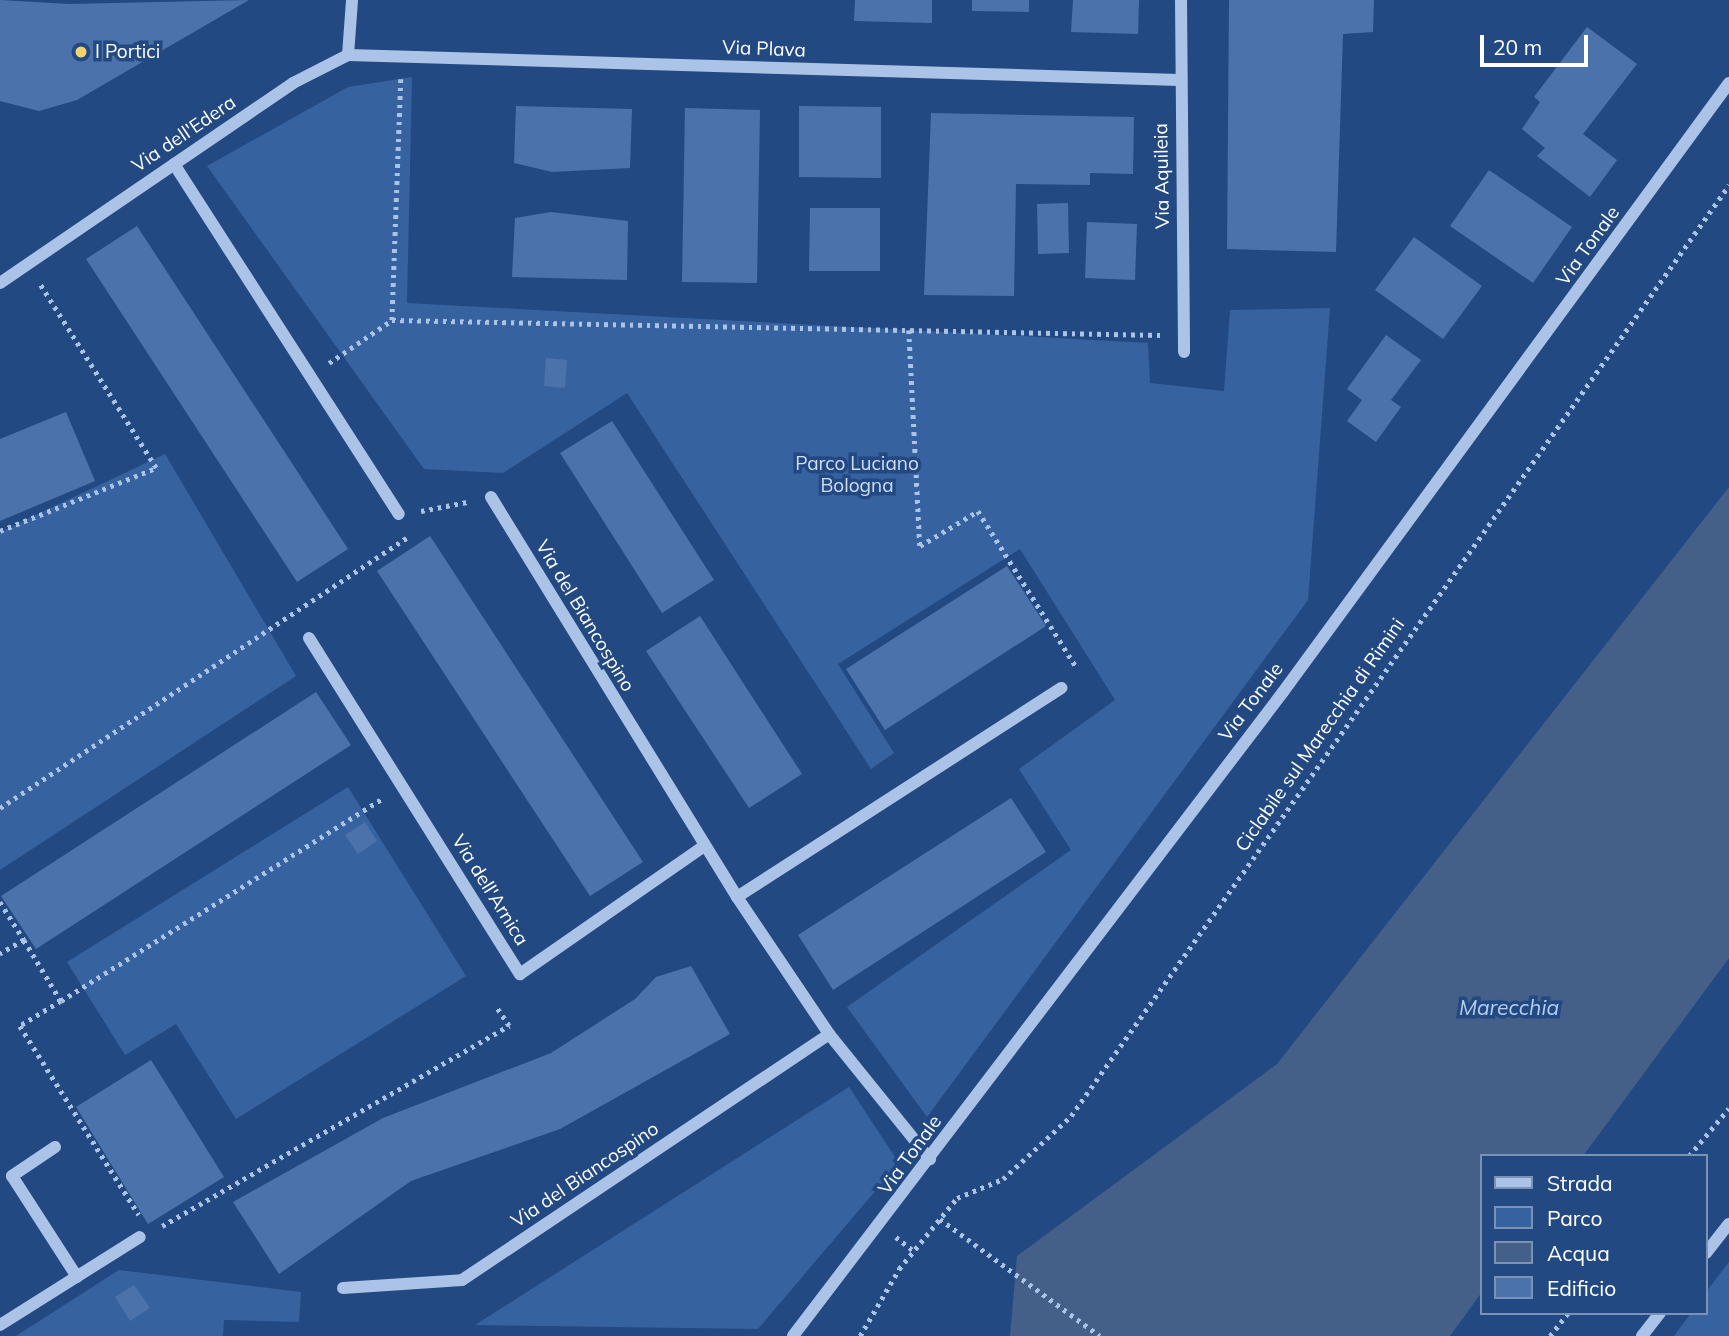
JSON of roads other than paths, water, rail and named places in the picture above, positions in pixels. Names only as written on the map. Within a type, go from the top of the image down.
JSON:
[{"type":"street","points":[[348,55],[352,0]]},
{"type":"street","name":"Via Aquileia","points":[[1181,0],[1179,80],[1184,352]]},
{"type":"street","name":"Via Plava","points":[[348,55],[1179,80]]},
{"type":"street","name":"Via dell'Edera","points":[[0,283],[293,83],[348,55]]},
{"type":"street","name":"Via Tonale","points":[[793,1336],[930,1159],[1729,83]]},
{"type":"street","points":[[174,164],[399,514]]},
{"type":"street","name":"Via del Biancospino","points":[[491,497],[703,847],[829,1034],[930,1159]]},
{"type":"street","name":"Via dell'Arnica","points":[[309,638],[520,975],[703,847]]},
{"type":"street","points":[[737,897],[1061,688]]},
{"type":"street","name":"Via del Biancospino","points":[[343,1288],[463,1280],[829,1034]]},
{"type":"street","points":[[55,1147],[12,1176],[77,1277]]},
{"type":"street","points":[[1708,1250],[1729,1224]]},
{"type":"street","points":[[0,1325],[145,1232]]},
{"type":"street","points":[[1642,1336],[1658,1315]]},
{"type":"water","name":"Marecchia","points":[[1729,487],[1729,958],[1584,1154],[1480,1154],[1480,1295],[1450,1336],[1010,1336],[1017,1256],[1277,1064]]},
{"type":"place","name":"I Portici","points":[[81,52]]},
{"type":"park label","name":"Parco Luciano Bologna","points":[[857,475]]}]
